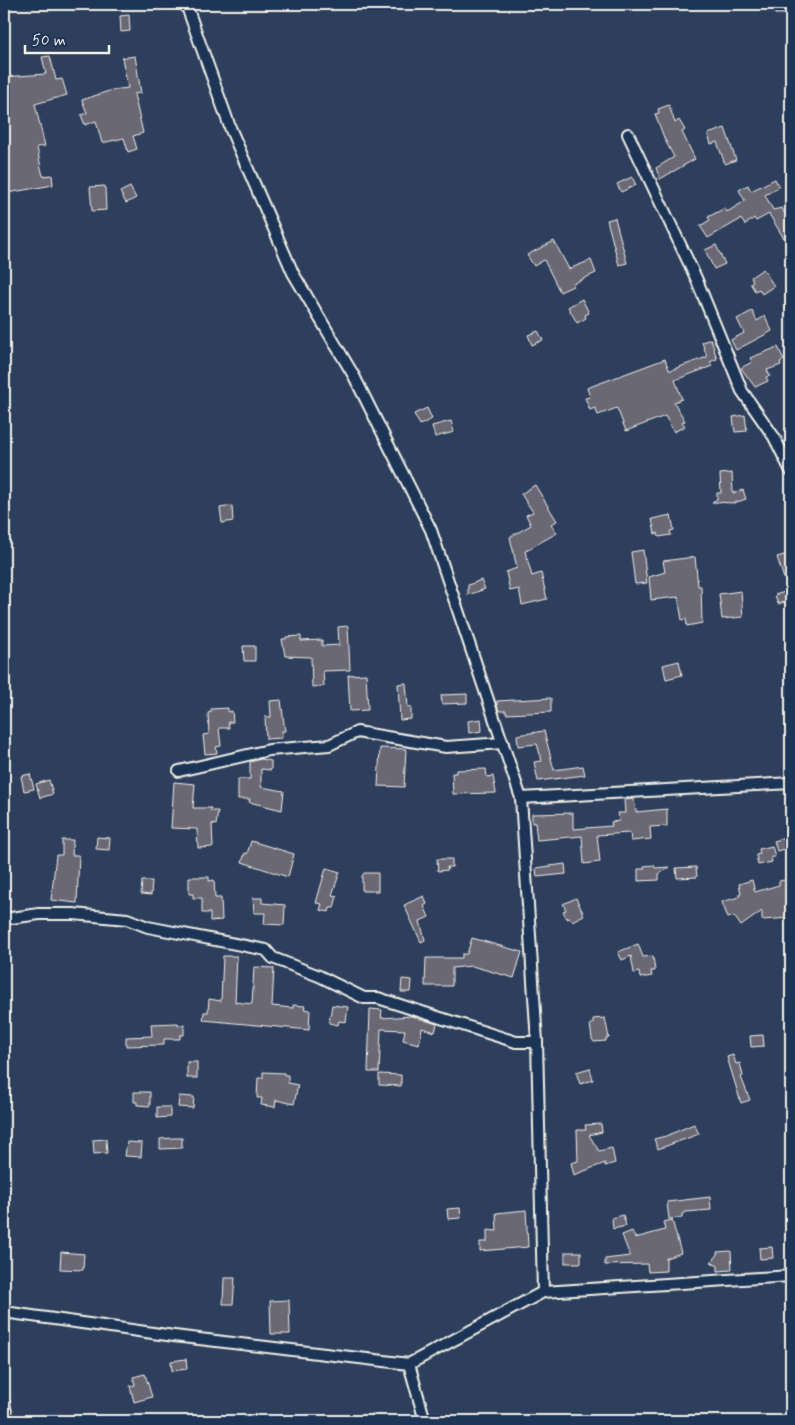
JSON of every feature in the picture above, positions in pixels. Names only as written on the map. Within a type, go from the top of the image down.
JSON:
[{"type":"street","points":[[186,4],[231,130],[292,273],[354,376],[431,530],[521,798],[537,1042],[543,1292]]},
{"type":"street","points":[[628,134],[696,278],[742,391],[774,437],[791,471]]},
{"type":"street","points":[[179,771],[269,750],[329,745],[357,732],[446,747],[502,743]]},
{"type":"street","points":[[521,798],[791,783]]},
{"type":"street","points":[[4,918],[39,914],[72,914],[127,919],[148,928],[266,950],[273,958],[327,980],[364,998],[378,998],[516,1042],[537,1042]]},
{"type":"street","points":[[4,1312],[174,1336],[409,1364],[543,1292],[791,1276]]},
{"type":"street","points":[[409,1364],[425,1421]]},
{"type":"street","points":[[4,1403],[8,1421]]},
{"type":"building","points":[[775,4],[791,4],[791,14],[775,14]]},
{"type":"building","points":[[129,15],[130,31],[121,32],[120,16]]},
{"type":"building","points":[[50,56],[56,80],[62,79],[67,95],[35,104],[45,146],[37,147],[41,168],[43,176],[52,175],[53,185],[7,193],[4,175],[4,77],[46,74],[42,57]]},
{"type":"building","points":[[135,56],[141,93],[134,94],[143,133],[133,136],[137,149],[128,152],[124,138],[102,143],[96,121],[85,125],[81,115],[87,113],[82,100],[112,90],[128,88],[122,58]]},
{"type":"building","points":[[669,105],[675,123],[679,120],[685,130],[682,132],[695,159],[660,179],[656,168],[674,157],[655,114],[659,113],[658,109]]},
{"type":"building","points":[[725,128],[736,160],[725,164],[717,142],[711,144],[708,134]]},
{"type":"building","points":[[632,177],[636,185],[621,192],[617,184]]},
{"type":"building","points":[[775,179],[779,187],[765,195],[773,210],[782,208],[791,226],[791,250],[769,214],[756,221],[754,218],[745,225],[741,219],[708,238],[700,226],[710,220],[708,217],[725,208],[727,212],[745,201],[739,190],[748,185],[751,191]]},
{"type":"building","points":[[105,186],[106,210],[92,211],[90,187]]},
{"type":"building","points":[[130,187],[136,198],[126,203],[120,192]]},
{"type":"building","points":[[615,218],[627,263],[619,265],[607,220]]},
{"type":"building","points":[[554,241],[569,269],[591,260],[596,273],[560,292],[544,260],[534,266],[527,255]]},
{"type":"building","points":[[716,245],[725,264],[714,269],[705,250]]},
{"type":"building","points":[[763,269],[774,286],[762,294],[759,289],[755,291],[750,283],[753,281],[751,277]]},
{"type":"building","points":[[582,299],[589,313],[585,315],[586,318],[577,323],[568,307]]},
{"type":"building","points":[[752,311],[757,321],[765,316],[772,331],[736,350],[731,340],[744,333],[737,319]]},
{"type":"building","points":[[538,331],[543,340],[532,345],[528,335]]},
{"type":"building","points":[[711,339],[717,359],[710,362],[712,366],[675,380],[682,399],[674,402],[685,421],[682,422],[685,426],[674,432],[665,416],[626,431],[617,408],[598,415],[595,408],[590,410],[585,398],[590,397],[587,388],[665,359],[669,370],[671,370],[707,357],[702,342]]},
{"type":"building","points":[[778,347],[784,360],[780,362],[781,365],[767,370],[770,376],[766,377],[768,381],[755,387],[741,368],[752,362],[750,358]]},
{"type":"building","points":[[427,408],[432,419],[420,425],[414,414]]},
{"type":"building","points":[[745,415],[747,431],[735,432],[733,417]]},
{"type":"building","points":[[451,421],[454,432],[435,437],[432,426]]},
{"type":"building","points":[[732,473],[733,493],[743,490],[746,499],[734,503],[712,502],[717,499],[717,493],[721,493],[720,474]]},
{"type":"building","points":[[535,485],[557,521],[551,524],[557,533],[525,551],[532,576],[541,573],[547,599],[522,605],[519,589],[510,591],[506,572],[517,568],[510,537],[531,525],[526,515],[533,512],[521,494]]},
{"type":"building","points":[[232,506],[233,521],[222,523],[220,508]]},
{"type":"building","points":[[671,515],[674,530],[670,531],[671,535],[659,537],[658,533],[655,534],[652,519]]},
{"type":"building","points":[[643,550],[647,583],[635,584],[631,552]]},
{"type":"building","points":[[791,553],[791,600],[778,604],[775,595],[788,591],[777,557]]},
{"type":"building","points":[[695,557],[698,586],[701,586],[702,623],[687,626],[686,619],[682,620],[678,597],[651,600],[649,577],[665,572],[663,561]]},
{"type":"building","points":[[481,580],[485,589],[468,595],[468,585]]},
{"type":"building","points":[[741,591],[743,617],[722,619],[719,594]]},
{"type":"building","points":[[348,626],[350,670],[323,671],[324,686],[312,687],[311,657],[285,656],[282,639],[301,636],[301,641],[322,640],[322,646],[339,645],[338,627]]},
{"type":"building","points":[[243,646],[255,646],[255,661],[244,661]]},
{"type":"building","points":[[679,661],[682,675],[666,679],[663,665]]},
{"type":"building","points":[[366,674],[368,710],[350,711],[348,675]]},
{"type":"building","points":[[406,683],[408,707],[411,707],[411,719],[400,720],[398,684]]},
{"type":"building","points":[[467,694],[467,703],[442,704],[441,695]]},
{"type":"building","points":[[551,698],[551,712],[506,714],[506,711],[499,711],[497,705],[497,701]]},
{"type":"building","points":[[281,700],[285,731],[282,731],[282,738],[266,739],[265,717],[271,717],[270,701]]},
{"type":"building","points":[[228,708],[228,712],[232,711],[233,722],[228,722],[229,728],[219,728],[221,746],[216,747],[217,753],[205,754],[203,735],[209,734],[208,713],[211,712],[211,709]]},
{"type":"building","points":[[481,719],[482,731],[469,733],[468,721]]},
{"type":"building","points":[[544,731],[554,770],[583,766],[585,775],[538,781],[534,762],[542,761],[537,744],[518,746],[517,735]]},
{"type":"building","points":[[380,748],[406,749],[404,787],[378,786]]},
{"type":"building","points":[[261,759],[271,761],[271,770],[261,769],[261,787],[284,791],[282,810],[249,802],[250,799],[238,799],[238,779],[250,779],[250,762]]},
{"type":"building","points":[[486,769],[487,777],[493,776],[496,793],[453,794],[452,773],[456,773],[456,770]]},
{"type":"building","points":[[30,774],[34,789],[24,791],[21,776]]},
{"type":"building","points":[[49,780],[53,794],[40,798],[36,784]]},
{"type":"building","points":[[174,782],[195,784],[193,808],[211,808],[211,811],[218,811],[216,825],[212,824],[213,847],[198,848],[197,829],[171,828]]},
{"type":"building","points":[[634,799],[636,812],[667,809],[667,826],[650,827],[651,839],[631,841],[630,833],[597,835],[600,862],[584,864],[582,836],[537,840],[535,823],[532,823],[532,814],[573,813],[573,829],[612,826],[611,822],[619,821],[618,813],[625,813],[624,800]]},
{"type":"building","points":[[97,837],[110,838],[109,850],[96,849]]},
{"type":"building","points":[[788,837],[790,847],[777,851],[774,841]]},
{"type":"building","points":[[62,840],[73,840],[72,855],[79,855],[77,903],[51,900],[56,855],[62,855]]},
{"type":"building","points":[[251,841],[294,854],[288,877],[242,862]]},
{"type":"building","points":[[772,846],[775,857],[771,857],[772,862],[758,865],[756,855],[760,854],[759,849]]},
{"type":"building","points":[[437,859],[452,859],[452,867],[447,867],[448,870],[438,871]]},
{"type":"building","points":[[565,864],[566,874],[537,877],[536,868]]},
{"type":"building","points":[[654,865],[655,868],[670,867],[659,874],[659,880],[638,881],[638,869]]},
{"type":"building","points":[[696,867],[697,877],[677,878],[676,868]]},
{"type":"building","points":[[326,868],[340,872],[332,895],[337,896],[334,908],[330,908],[329,912],[320,910],[322,904],[316,903]]},
{"type":"building","points":[[364,873],[378,873],[378,891],[362,891],[362,876]]},
{"type":"building","points":[[189,877],[209,877],[209,881],[214,880],[215,898],[221,898],[222,920],[210,921],[210,913],[202,913],[202,898],[193,898],[193,894],[189,894]]},
{"type":"building","points":[[791,879],[791,918],[762,920],[762,911],[741,926],[734,916],[728,918],[722,902],[739,897],[741,893],[739,884],[752,880],[755,892],[779,885],[779,881]]},
{"type":"building","points":[[142,881],[152,881],[151,895],[141,894]]},
{"type":"building","points":[[424,896],[427,904],[424,906],[429,917],[420,921],[425,940],[421,942],[404,905]]},
{"type":"building","points":[[253,898],[262,898],[262,903],[285,905],[284,925],[264,924],[265,913],[254,913]]},
{"type":"building","points":[[576,898],[584,915],[572,921],[570,918],[567,919],[563,911],[566,910],[563,904]]},
{"type":"building","points":[[472,938],[522,952],[514,978],[472,966],[452,968],[452,986],[425,986],[426,958],[462,958],[462,954],[467,954]]},
{"type":"building","points":[[638,944],[643,957],[653,956],[655,971],[651,971],[652,976],[640,978],[639,972],[634,973],[631,956],[622,960],[618,952]]},
{"type":"building","points":[[223,956],[237,956],[235,1002],[252,1004],[254,967],[274,968],[272,1006],[293,1008],[293,1005],[305,1006],[304,1009],[310,1010],[309,1030],[203,1020],[204,1012],[208,1012],[209,999],[221,1001]]},
{"type":"building","points":[[402,979],[412,980],[411,992],[401,992]]},
{"type":"building","points":[[332,1005],[348,1007],[346,1022],[339,1021],[338,1025],[329,1023]]},
{"type":"building","points":[[370,1009],[382,1010],[381,1018],[412,1016],[437,1024],[435,1032],[422,1028],[419,1044],[403,1040],[405,1030],[381,1029],[379,1072],[368,1072]]},
{"type":"building","points":[[605,1018],[609,1038],[606,1038],[606,1041],[594,1042],[590,1024],[593,1024],[593,1019]]},
{"type":"building","points":[[178,1023],[178,1025],[184,1025],[184,1035],[180,1035],[180,1039],[164,1039],[164,1045],[126,1046],[126,1037],[152,1036],[151,1024]]},
{"type":"building","points":[[763,1035],[764,1046],[751,1047],[750,1036]]},
{"type":"building","points":[[733,1055],[736,1064],[740,1063],[743,1076],[741,1077],[750,1100],[741,1103],[727,1057]]},
{"type":"building","points":[[187,1062],[197,1062],[197,1078],[187,1078]]},
{"type":"building","points":[[590,1068],[593,1080],[580,1084],[576,1072]]},
{"type":"building","points":[[263,1072],[284,1073],[284,1075],[288,1075],[288,1083],[298,1085],[294,1104],[276,1100],[275,1107],[261,1105],[262,1098],[257,1098],[258,1078],[263,1078]]},
{"type":"building","points":[[379,1074],[401,1075],[401,1086],[379,1085]]},
{"type":"building","points":[[134,1092],[150,1092],[150,1106],[137,1105],[137,1102],[134,1102]]},
{"type":"building","points":[[179,1096],[194,1097],[193,1108],[178,1107]]},
{"type":"building","points":[[157,1107],[170,1107],[170,1117],[157,1118]]},
{"type":"building","points":[[601,1124],[602,1132],[589,1135],[599,1151],[612,1148],[615,1163],[605,1166],[605,1163],[574,1175],[571,1163],[578,1161],[577,1130],[586,1130],[585,1125]]},
{"type":"building","points":[[694,1124],[699,1134],[658,1149],[654,1139]]},
{"type":"building","points":[[182,1138],[182,1148],[160,1149],[160,1139]]},
{"type":"building","points":[[106,1139],[107,1153],[94,1154],[93,1140]]},
{"type":"building","points":[[127,1142],[142,1143],[141,1157],[125,1156]]},
{"type":"building","points":[[710,1197],[711,1210],[686,1212],[682,1214],[682,1218],[669,1219],[667,1202]]},
{"type":"building","points":[[460,1208],[461,1218],[448,1219],[447,1209]]},
{"type":"building","points":[[526,1210],[528,1247],[480,1251],[480,1242],[487,1242],[487,1230],[497,1231],[496,1213]]},
{"type":"building","points":[[623,1215],[626,1226],[613,1229],[612,1218]]},
{"type":"building","points":[[672,1220],[681,1253],[666,1258],[666,1271],[648,1272],[647,1264],[605,1265],[605,1259],[630,1256],[622,1235],[632,1231],[635,1238],[665,1230],[663,1222]]},
{"type":"building","points":[[772,1247],[773,1258],[760,1259],[759,1248]]},
{"type":"building","points":[[731,1251],[732,1270],[718,1271],[718,1266],[711,1262],[717,1256],[717,1252]]},
{"type":"building","points":[[61,1252],[84,1254],[83,1270],[60,1269]]},
{"type":"building","points":[[565,1252],[581,1252],[581,1263],[565,1263]]},
{"type":"building","points":[[224,1278],[235,1278],[233,1304],[223,1304]]},
{"type":"building","points":[[289,1300],[290,1334],[271,1334],[270,1301]]},
{"type":"building","points":[[186,1359],[187,1369],[172,1371],[171,1361]]},
{"type":"building","points":[[145,1374],[152,1397],[134,1402],[130,1386],[135,1385],[133,1377]]}]
